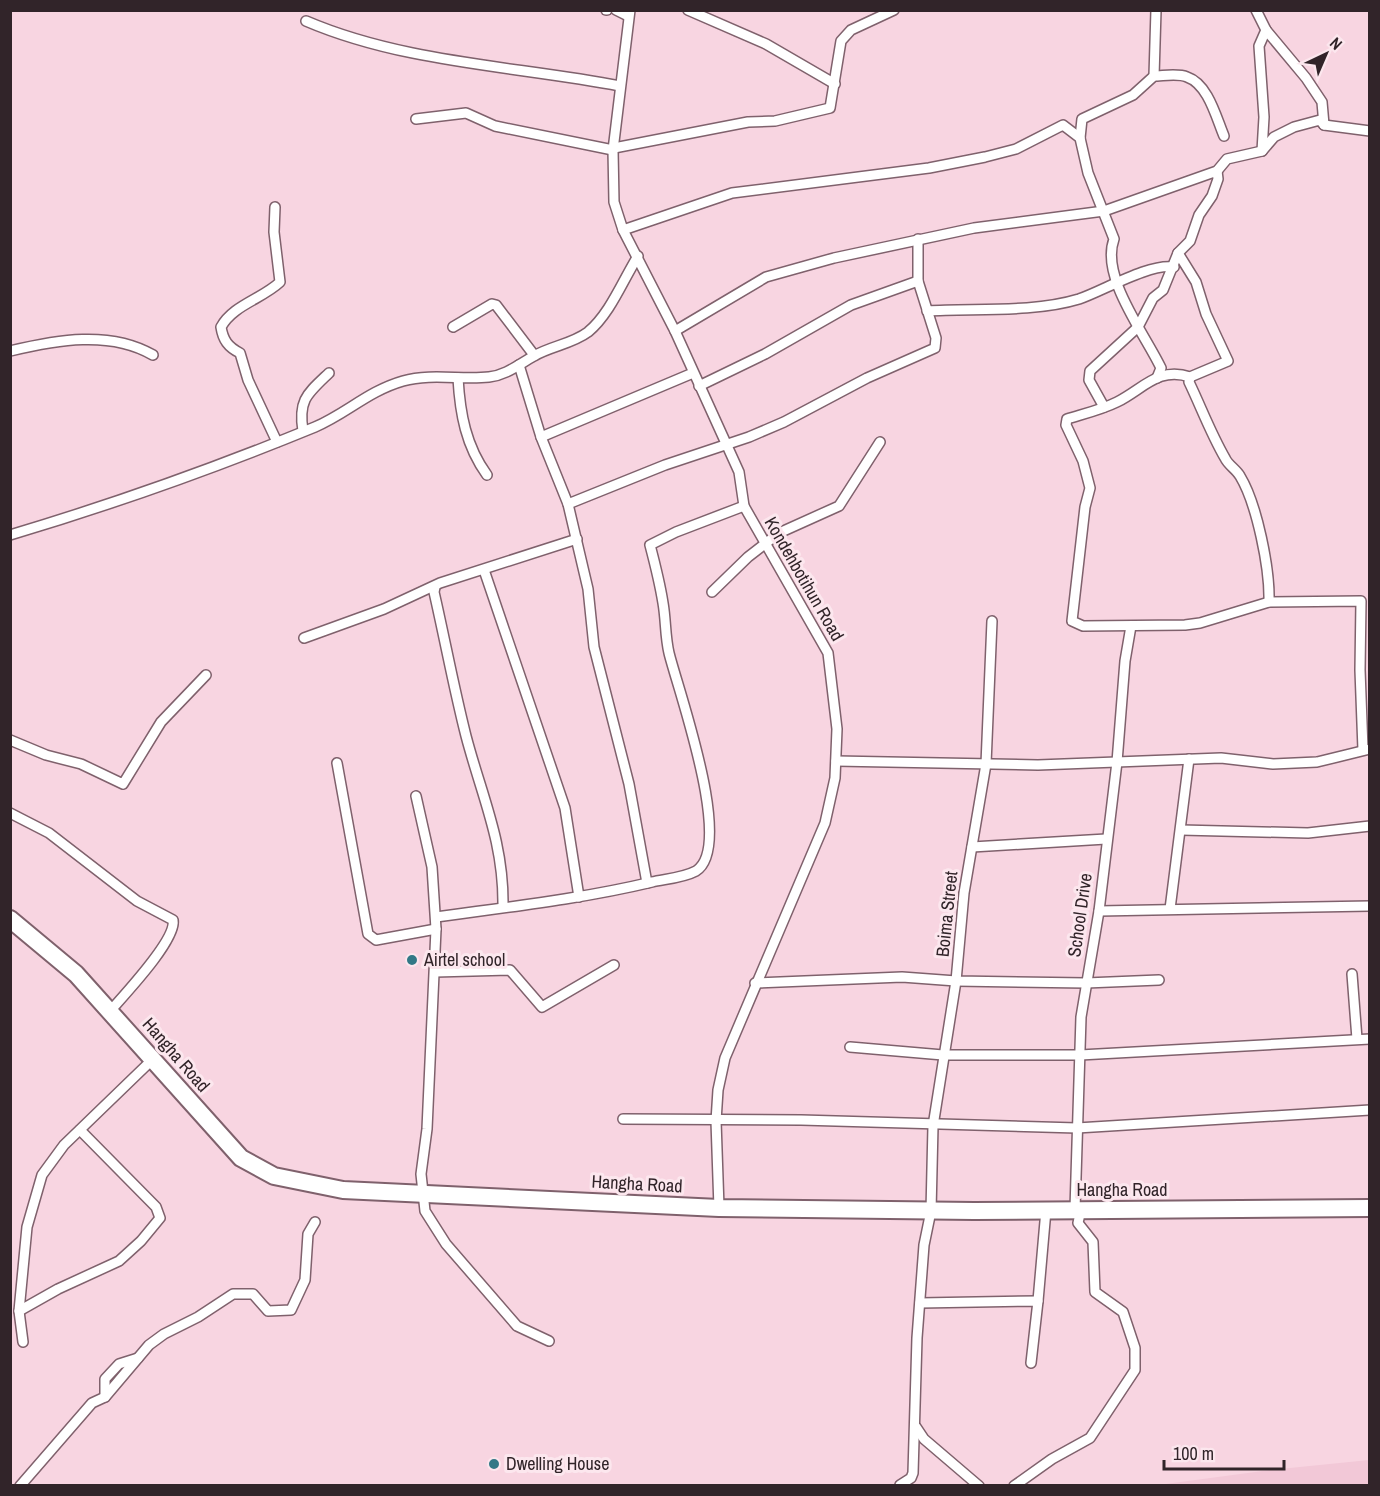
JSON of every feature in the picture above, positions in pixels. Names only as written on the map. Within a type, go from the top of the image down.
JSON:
[{"type":"highway","name":"Hangha Road","points":[[10,920],[76,974],[111,1010],[241,1158],[259,1170],[274,1176],[343,1190],[424,1192],[719,1208],[931,1210],[1370,1208]]},
{"type":"street","points":[[616,10],[629,13]]},
{"type":"street","points":[[688,10],[766,44],[834,84]]},
{"type":"street","points":[[416,119],[466,113],[495,126],[614,149],[826,110],[830,108],[841,41],[850,30],[894,10]]},
{"type":"street","points":[[1154,76],[1156,10]]},
{"type":"street","points":[[1256,10],[1266,30],[1306,78],[1322,102],[1324,125]]},
{"type":"street","name":"Kondehbotihun Road","points":[[629,13],[627,51],[620,86],[612,191],[623,230],[675,331],[739,472],[744,506],[764,544],[809,615],[828,653],[837,729],[836,761],[825,823],[725,1058],[718,1090],[716,1120],[719,1208]]},
{"type":"street","points":[[306,21],[359,40],[432,56],[620,86]]},
{"type":"street","points":[[1262,152],[1264,117],[1259,46],[1266,30]]},
{"type":"street","points":[[1157,378],[1161,369],[1117,282],[1111,257],[1114,239],[1088,173],[1080,138],[1082,119],[1133,95],[1154,76],[1187,76],[1200,86],[1213,108],[1224,136]]},
{"type":"street","points":[[675,331],[766,278],[834,258],[974,228],[1104,211],[1217,171],[1227,159],[1262,152],[1274,137],[1294,127],[1320,120],[1324,125],[1370,131]]},
{"type":"street","points":[[623,230],[732,193],[928,168],[985,157],[1016,149],[1063,125],[1080,138]]},
{"type":"street","points":[[1104,407],[1089,380],[1090,371],[1138,327],[1154,298],[1163,290],[1178,253],[1190,241],[1199,215],[1212,196],[1218,179],[1217,171]]},
{"type":"street","points":[[275,207],[273,232],[280,282],[270,292],[235,310],[221,327],[223,338],[231,349],[240,353],[249,380],[277,442]]},
{"type":"street","points":[[568,504],[665,465],[784,422],[867,378],[935,348],[936,338],[918,281],[918,239]]},
{"type":"street","points":[[836,761],[986,764],[1221,758],[1273,764],[1317,762],[1366,749],[1360,670],[1361,602],[1269,602],[1200,623],[1083,626],[1072,621],[1085,507],[1090,488],[1083,461],[1066,425],[1067,419],[1104,407],[1171,372],[1190,377],[1228,361],[1206,314],[1196,282],[1178,253]]},
{"type":"street","points":[[10,535],[129,497],[303,432],[323,423],[360,399],[403,381],[420,377],[458,378],[499,375],[534,355],[587,332],[604,312],[638,256]]},
{"type":"street","points":[[927,311],[1052,305],[1079,299],[1117,282],[1164,266],[1174,267]]},
{"type":"street","points":[[699,386],[765,354],[851,305],[918,281]]},
{"type":"street","points":[[453,327],[492,304],[496,305],[534,355]]},
{"type":"street","points":[[10,351],[70,341],[99,339],[132,345],[153,355]]},
{"type":"street","points":[[519,365],[541,437],[568,504],[577,539],[588,589],[594,647],[614,734],[629,784],[647,883]]},
{"type":"street","points":[[303,432],[301,416],[303,400],[329,373]]},
{"type":"street","points":[[541,437],[693,373]]},
{"type":"street","points":[[1190,377],[1189,382],[1226,461],[1240,476],[1255,510],[1269,587],[1269,602]]},
{"type":"street","points":[[458,378],[461,415],[466,434],[478,464],[487,475]]},
{"type":"street","points":[[712,592],[764,544],[802,522],[839,506],[880,442]]},
{"type":"street","points":[[436,917],[579,897],[696,870],[709,852],[701,771],[689,716],[669,652],[661,594],[650,545],[676,532],[744,506]]},
{"type":"street","points":[[304,638],[384,609],[440,583],[577,539]]},
{"type":"street","points":[[484,570],[566,808],[579,897]]},
{"type":"street","points":[[435,587],[434,592],[466,737],[496,832],[502,860],[503,907]]},
{"type":"street","name":"Boima Street","points":[[900,1485],[911,1478],[913,1473],[912,1443],[916,1427],[920,1303],[924,1245],[931,1210],[933,1126],[956,981],[964,893],[986,764],[992,621]]},
{"type":"street","name":"School Drive","points":[[1014,1485],[1052,1459],[1090,1438],[1135,1370],[1135,1348],[1123,1312],[1095,1292],[1094,1242],[1078,1223],[1077,1128],[1081,1017],[1099,911],[1117,762],[1125,661],[1131,626]]},
{"type":"street","points":[[10,740],[81,764],[123,784],[161,722],[206,675]]},
{"type":"street","points":[[1170,909],[1189,759]]},
{"type":"street","points":[[337,762],[368,934],[376,940],[436,929]]},
{"type":"street","points":[[416,796],[432,867],[436,917],[427,1129],[421,1174],[425,1210],[446,1244],[517,1326],[549,1341]]},
{"type":"street","points":[[10,813],[49,833],[137,901],[173,920],[173,930],[111,1010]]},
{"type":"street","points":[[1180,830],[1308,833],[1370,826]]},
{"type":"street","points":[[972,847],[1106,839]]},
{"type":"street","points":[[1099,911],[1370,906]]},
{"type":"street","points":[[435,972],[510,970],[542,1007],[614,965]]},
{"type":"street","points":[[1352,974],[1357,1040]]},
{"type":"street","points":[[755,983],[902,977],[956,981],[1086,983],[1159,980]]},
{"type":"street","points":[[850,1047],[943,1055],[1080,1055],[1370,1039]]},
{"type":"street","points":[[23,1342],[19,1311],[27,1227],[38,1187],[50,1162],[153,1059]]},
{"type":"street","points":[[622,1119],[801,1120],[933,1126],[1077,1128],[1370,1110]]},
{"type":"street","points":[[19,1311],[58,1289],[119,1261],[129,1254],[160,1218],[156,1207],[80,1130]]},
{"type":"street","points":[[1031,1363],[1046,1210]]},
{"type":"street","points":[[20,1485],[92,1403],[105,1397],[148,1345],[164,1334],[198,1317],[233,1293],[253,1294],[268,1311],[291,1310],[304,1280],[308,1234],[315,1222]]},
{"type":"street","points":[[920,1303],[1038,1301]]},
{"type":"street","points":[[916,1427],[924,1439],[979,1485]]},
{"type":"shaded area","points":[[1369,1460],[1369,1485],[1158,1485],[1270,1470]]},
{"type":"place","name":"Airtel school","points":[[412,960]]},
{"type":"place","name":"Dwelling House","points":[[494,1464]]}]
